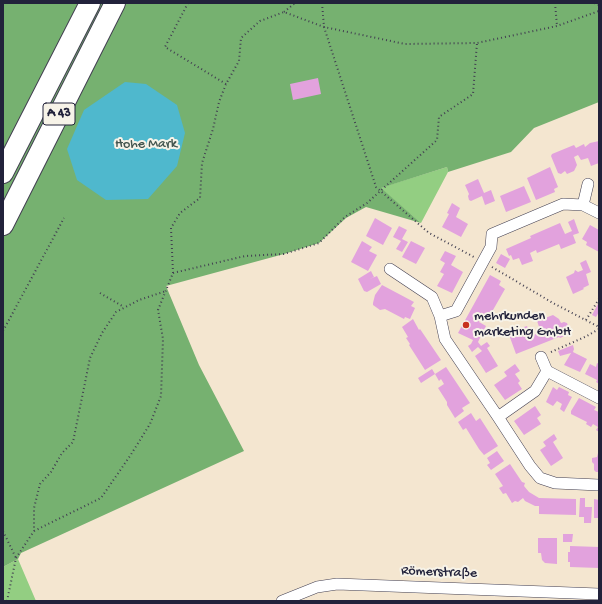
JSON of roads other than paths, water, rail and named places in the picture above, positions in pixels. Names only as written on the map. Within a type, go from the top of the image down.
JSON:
[{"type":"highway","name":"A 43","points":[[3,173],[90,3]]},
{"type":"highway","name":"A 43","points":[[3,225],[115,3]]},
{"type":"street","points":[[583,205],[588,184]]},
{"type":"street","points":[[440,316],[456,311],[491,247],[492,234],[563,204],[583,205],[599,213]]},
{"type":"street","points":[[390,269],[432,298],[440,316],[445,340],[530,466],[540,478],[556,483],[599,485]]},
{"type":"street","points":[[540,357],[547,371],[599,398]]},
{"type":"street","points":[[498,417],[535,391],[547,371]]},
{"type":"street","name":"Römerstraße","points":[[282,601],[317,587],[337,584],[599,594]]},
{"type":"water","points":[[125,82],[146,84],[177,105],[185,133],[177,166],[148,199],[106,200],[77,180],[67,149],[84,110]]},
{"type":"place","name":"mehrkunden marketing GmbH","points":[[466,325]]},
{"type":"park label","name":"Hohe Mark","points":[[146,145]]}]
